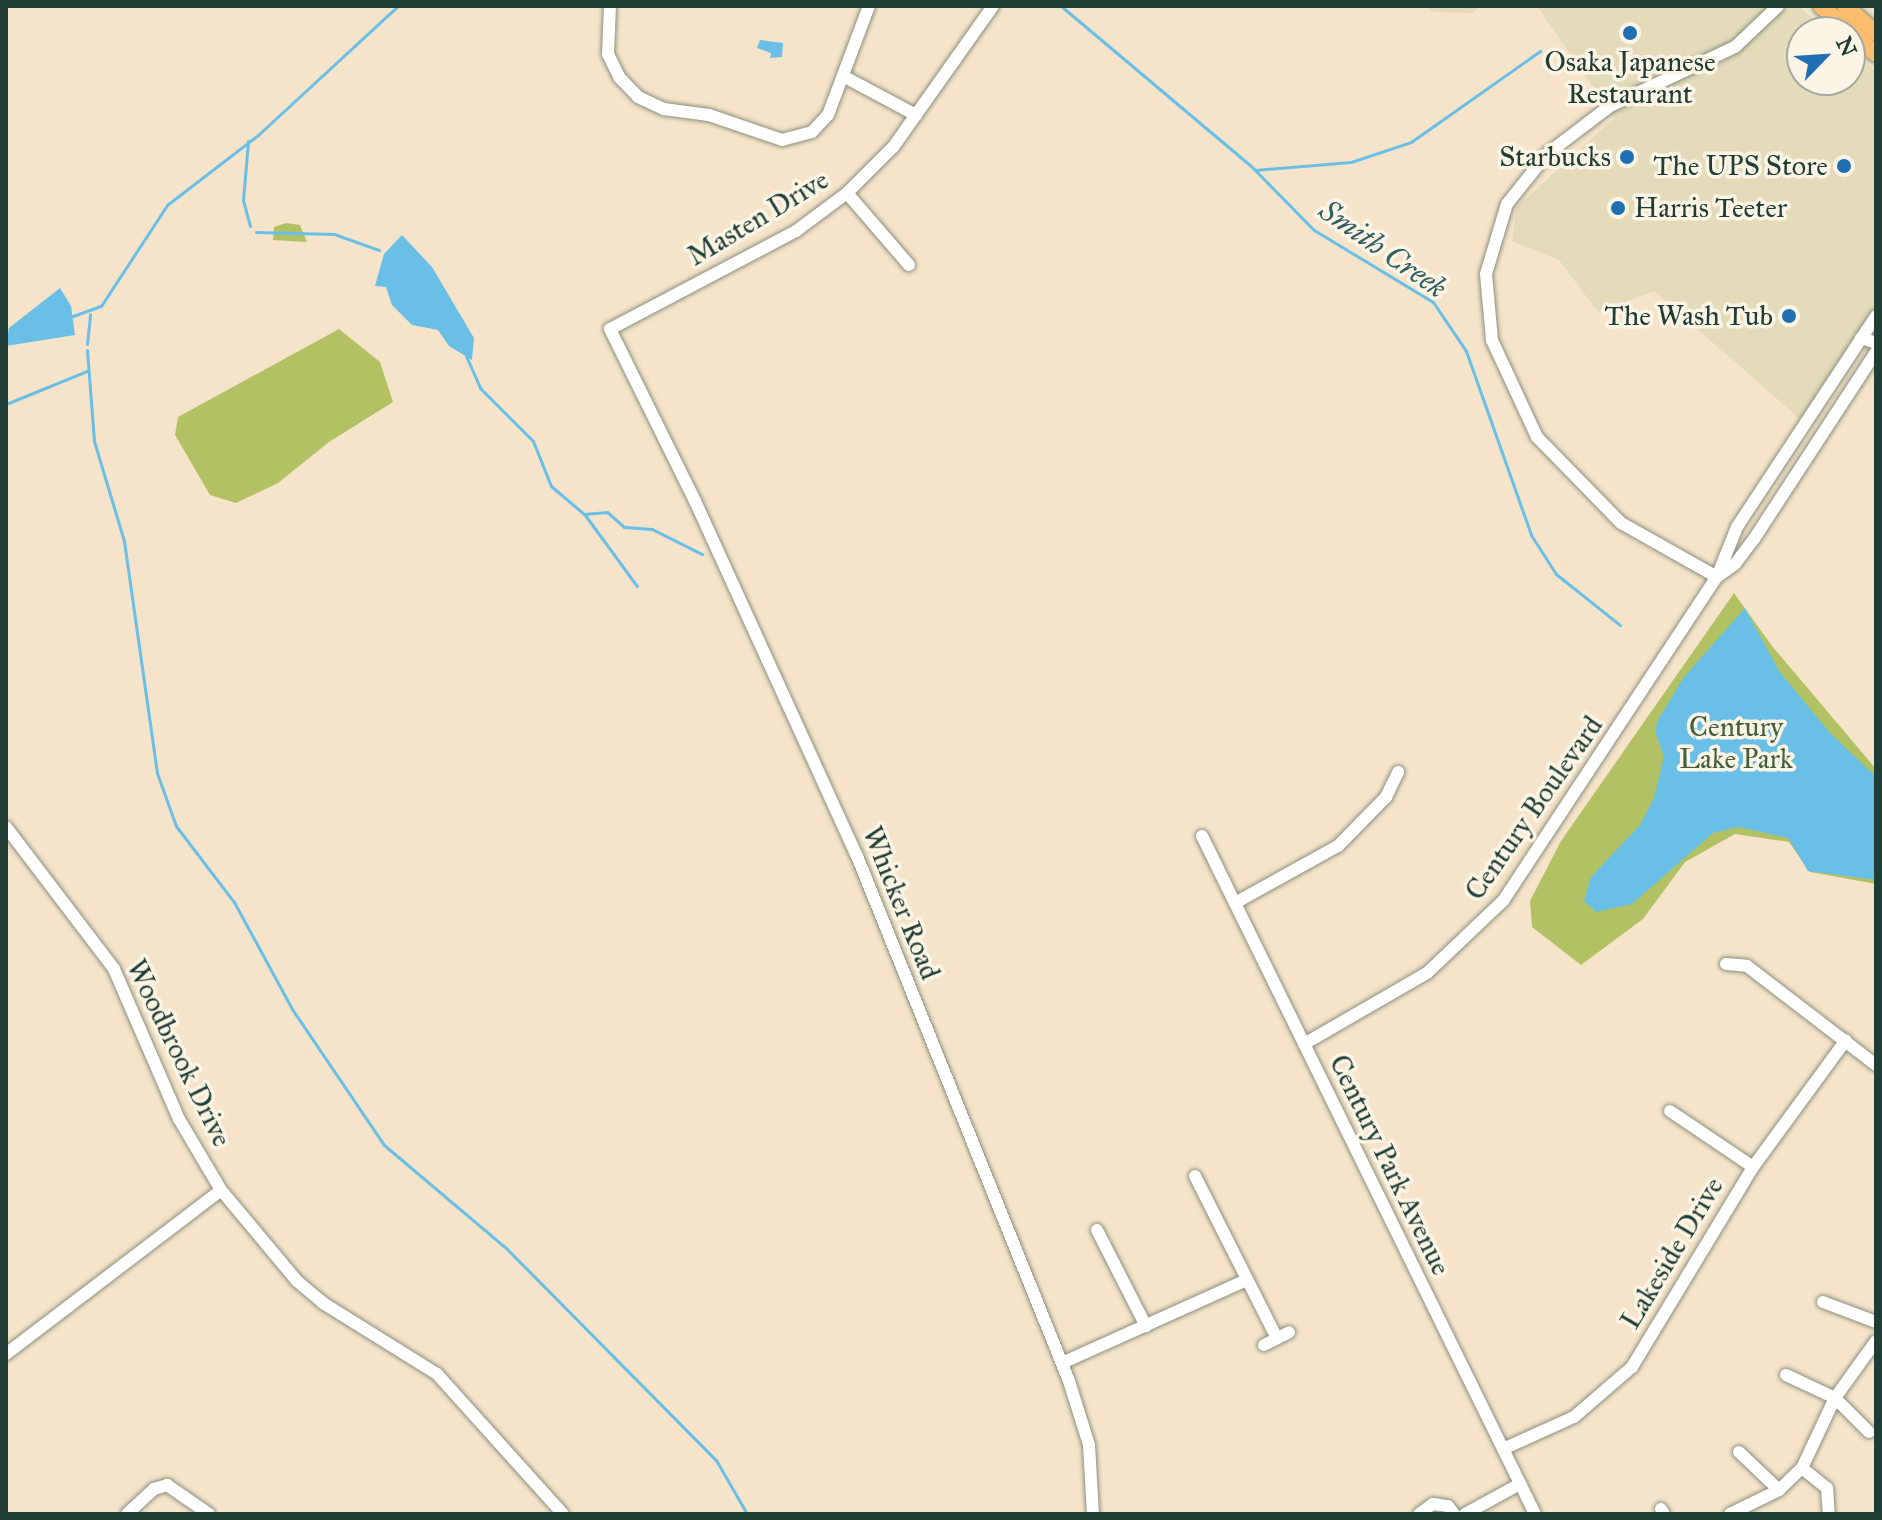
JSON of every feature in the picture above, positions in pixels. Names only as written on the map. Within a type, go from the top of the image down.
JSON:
[{"type":"main road","points":[[1821,6],[1876,54]]},
{"type":"main road","points":[[1845,6],[1876,33]]},
{"type":"street","points":[[610,6],[606,39],[612,65],[638,97],[664,109],[698,112],[746,131],[793,140],[821,125],[869,6]]},
{"type":"street","name":"Masten Drive","points":[[610,329],[796,231],[847,193],[916,115],[993,6]]},
{"type":"street","points":[[1717,577],[1621,523],[1537,437],[1492,340],[1486,274],[1507,204],[1547,154],[1610,106],[1735,47],[1778,6]]},
{"type":"street","points":[[843,76],[916,115]]},
{"type":"street","points":[[847,193],[909,265]]},
{"type":"street","name":"Century Boulevard","points":[[1717,577],[1721,556],[1876,316]]},
{"type":"street","name":"Whicker Road","points":[[610,329],[695,501],[853,846],[1062,1363],[1089,1445],[1093,1514]]},
{"type":"street","points":[[1861,338],[1876,343]]},
{"type":"street","name":"Century Boulevard","points":[[1304,1044],[1405,989],[1494,911],[1536,856],[1717,577],[1735,564],[1779,502],[1876,352]]},
{"type":"street","points":[[1763,488],[1779,502]]},
{"type":"street","points":[[1235,903],[1330,852],[1374,811],[1398,772]]},
{"type":"street","name":"Woodbrook Drive","points":[[6,827],[114,969],[179,1119],[221,1190],[297,1281],[323,1303],[437,1374],[563,1514]]},
{"type":"street","name":"Century Park Avenue","points":[[1202,836],[1535,1514]]},
{"type":"street","points":[[1726,964],[1747,966],[1876,1065]]},
{"type":"street","name":"Lakeside Drive","points":[[1503,1449],[1574,1417],[1632,1367],[1753,1167],[1846,1040]]},
{"type":"street","points":[[1670,1111],[1753,1167]]},
{"type":"street","points":[[1195,1176],[1247,1280],[1283,1335],[1264,1345]]},
{"type":"street","points":[[6,1354],[221,1190]]},
{"type":"street","points":[[1097,1230],[1146,1326]]},
{"type":"street","points":[[1062,1363],[1247,1280]]},
{"type":"street","points":[[1823,1302],[1876,1322]]},
{"type":"street","points":[[1733,1513],[1779,1490],[1802,1468],[1835,1398],[1876,1341]]},
{"type":"street","points":[[1786,1375],[1835,1398],[1869,1432]]},
{"type":"street","points":[[1739,1452],[1779,1490]]},
{"type":"street","points":[[1802,1468],[1827,1488],[1829,1514]]},
{"type":"street","points":[[1465,1514],[1520,1484]]},
{"type":"street","points":[[127,1514],[163,1485],[176,1488],[209,1514]]},
{"type":"street","points":[[1419,1514],[1433,1504],[1448,1506],[1454,1514]]},
{"type":"shaded area","points":[[1426,6],[1481,6],[1472,13],[1433,12]]},
{"type":"shaded area","points":[[1537,6],[1798,6],[1810,16],[1786,16],[1786,96],[1866,96],[1866,64],[1876,72],[1876,326],[1867,319],[1800,419],[1654,291],[1598,312],[1559,260],[1512,241],[1516,208],[1614,118]]},
{"type":"green space","points":[[286,223],[300,225],[307,242],[273,240],[274,227]]},
{"type":"green space","points":[[339,329],[380,362],[393,402],[329,442],[278,483],[236,503],[210,495],[175,435],[178,417]]},
{"type":"green space","name":"Century Lake Park","points":[[1734,593],[1772,646],[1876,769],[1876,884],[1810,872],[1789,842],[1735,834],[1685,862],[1643,919],[1581,965],[1532,927],[1530,901],[1561,841]]},
{"type":"water","points":[[760,40],[783,43],[782,57],[770,58],[771,53],[757,48]]},
{"type":"water","points":[[402,235],[432,267],[474,338],[472,360],[449,346],[438,330],[412,325],[392,305],[386,287],[375,286],[384,254]]},
{"type":"water","points":[[60,288],[71,306],[75,335],[6,346],[9,328]]},
{"type":"water","name":"Century Lake Park","points":[[1745,608],[1779,671],[1830,733],[1876,777],[1876,880],[1808,871],[1788,838],[1738,827],[1713,833],[1632,904],[1596,912],[1584,901],[1591,877],[1640,825],[1654,798],[1664,757],[1655,731],[1658,720],[1684,677]]},
{"type":"waterway","points":[[73,316],[101,306],[167,205],[258,135],[398,6]]},
{"type":"waterway","name":"Smith Creek","points":[[1061,6],[1251,166],[1314,230],[1433,302],[1466,351],[1531,535],[1556,574],[1620,625]]},
{"type":"waterway","points":[[1255,170],[1351,162],[1411,142],[1540,51]]},
{"type":"waterway","points":[[248,141],[243,200],[250,226]]},
{"type":"waterway","points":[[256,232],[334,234],[379,250]]},
{"type":"waterway","points":[[87,344],[90,314]]},
{"type":"waterway","points":[[87,350],[94,441],[124,541],[157,773],[176,826],[234,902],[292,1009],[384,1145],[507,1249],[716,1460],[747,1514]]},
{"type":"waterway","points":[[466,356],[480,388],[533,441],[551,486],[584,514],[607,512],[624,527],[652,529],[702,554]]},
{"type":"waterway","points":[[6,404],[87,371]]},
{"type":"waterway","points":[[585,515],[637,586]]},
{"type":"place","name":"Osaka Japanese Restaurant","points":[[1630,33]]},
{"type":"place","name":"Starbucks","points":[[1627,157]]},
{"type":"place","name":"The UPS Store","points":[[1844,166]]},
{"type":"place","name":"Harris Teeter","points":[[1618,208]]},
{"type":"place","name":"The Wash Tub","points":[[1789,316]]}]
